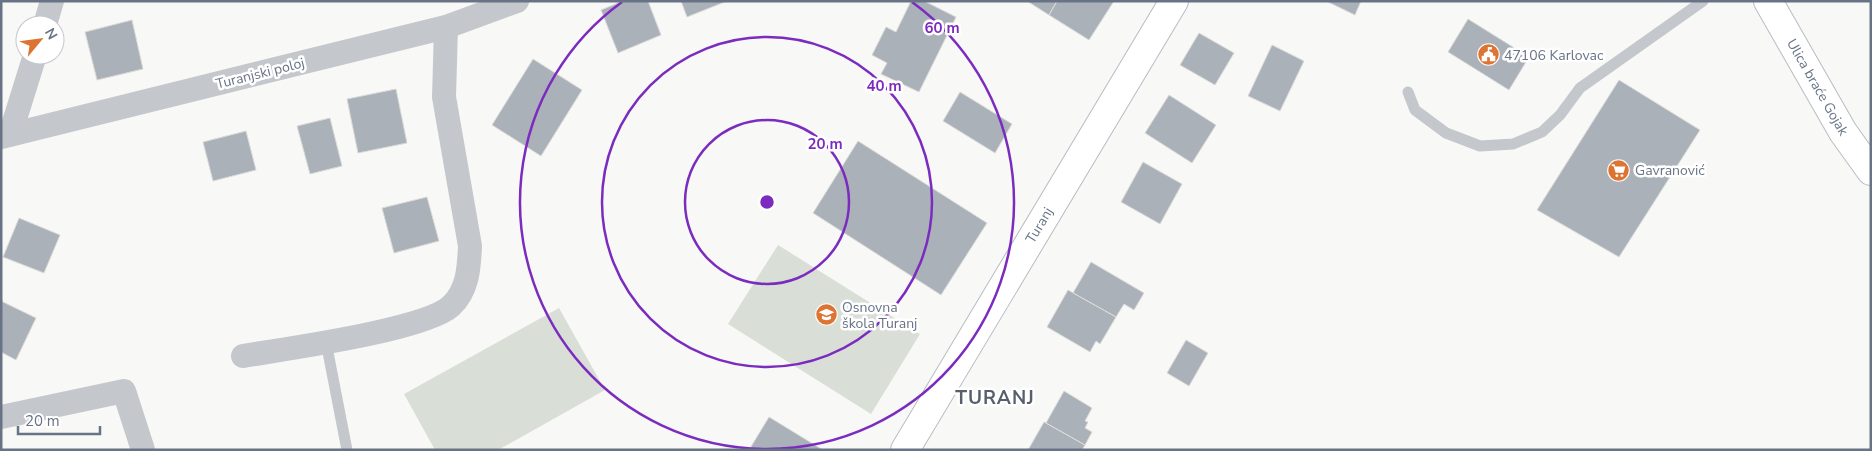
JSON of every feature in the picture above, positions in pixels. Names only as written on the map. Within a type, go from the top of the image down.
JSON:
[{"type":"main road","name":"Turanj","points":[[905,450],[1174,1]]},
{"type":"main road","name":"Ulica braće Gojak","points":[[1768,1],[1843,132],[1871,170]]},
{"type":"street","points":[[48,15],[52,1]]},
{"type":"street","name":"Turanjski poloj","points":[[6,136],[446,27],[517,1]]},
{"type":"street","points":[[243,356],[326,342],[431,318],[451,306],[464,289],[469,269],[470,246],[444,97],[446,27]]},
{"type":"street","points":[[6,136],[31,65]]},
{"type":"street","points":[[1,417],[124,391],[143,450]]},
{"type":"lane","points":[[1408,92],[1415,110],[1446,133],[1480,146],[1513,144],[1542,132],[1560,114],[1580,88],[1703,1]]},
{"type":"lane","points":[[326,342],[347,450]]},
{"type":"shaded area","points":[[778,245],[920,334],[871,414],[728,324]]},
{"type":"shaded area","points":[[559,308],[605,390],[498,450],[435,450],[404,394]]},
{"type":"building","points":[[623,1],[648,1],[661,35],[618,53],[601,10]]},
{"type":"building","points":[[681,1],[727,1],[687,17]]},
{"type":"building","points":[[911,1],[924,1],[956,17],[919,92],[881,74],[887,63],[872,55],[886,27],[896,32]]},
{"type":"building","points":[[1027,1],[1057,1],[1049,15]]},
{"type":"building","points":[[1057,1],[1114,1],[1089,40],[1049,15]]},
{"type":"building","points":[[1326,1],[1361,1],[1355,15]]},
{"type":"building","name":"47106 Karlovac","points":[[1468,19],[1529,57],[1509,90],[1448,52]]},
{"type":"building","points":[[132,20],[143,69],[97,80],[85,32]]},
{"type":"building","points":[[1199,33],[1234,53],[1215,85],[1180,65]]},
{"type":"building","points":[[1272,45],[1304,61],[1280,111],[1248,96]]},
{"type":"building","points":[[533,59],[582,90],[541,156],[492,125]]},
{"type":"building","name":"Gavranović","points":[[1619,80],[1700,130],[1619,257],[1537,210]]},
{"type":"building","points":[[396,89],[407,143],[358,153],[347,99]]},
{"type":"building","points":[[960,92],[1012,124],[995,153],[943,121]]},
{"type":"building","points":[[1169,95],[1216,125],[1192,163],[1145,133]]},
{"type":"building","points":[[330,118],[342,166],[310,174],[297,126]]},
{"type":"building","points":[[246,131],[256,170],[213,181],[203,142]]},
{"type":"building","points":[[858,141],[987,223],[941,295],[813,213]]},
{"type":"building","points":[[1143,162],[1182,184],[1160,224],[1121,202]]},
{"type":"building","points":[[427,197],[439,241],[394,253],[382,208]]},
{"type":"building","points":[[19,218],[60,235],[44,273],[3,257]]},
{"type":"building","points":[[1091,262],[1144,293],[1134,310],[1124,304],[1116,317],[1073,293]]},
{"type":"building","points":[[1068,290],[1116,317],[1100,344],[1096,341],[1090,352],[1047,327]]},
{"type":"building","points":[[1,301],[36,318],[16,360],[1,352]]},
{"type":"building","points":[[1186,340],[1208,353],[1189,386],[1167,373]]},
{"type":"building","points":[[1064,391],[1092,408],[1085,421],[1088,422],[1085,428],[1092,432],[1085,445],[1046,423]]},
{"type":"building","points":[[769,417],[823,450],[749,450]]},
{"type":"building","points":[[1044,422],[1085,445],[1082,450],[1028,450]]},
{"type":"place","name":"47106 Karlovac","points":[[1488,55]]},
{"type":"place","name":"Gavranović","points":[[1619,170]]},
{"type":"place","name":"Osnovna škola Turanj","points":[[826,315]]},
{"type":"district","name":"TURANJ","points":[[995,397]]}]
